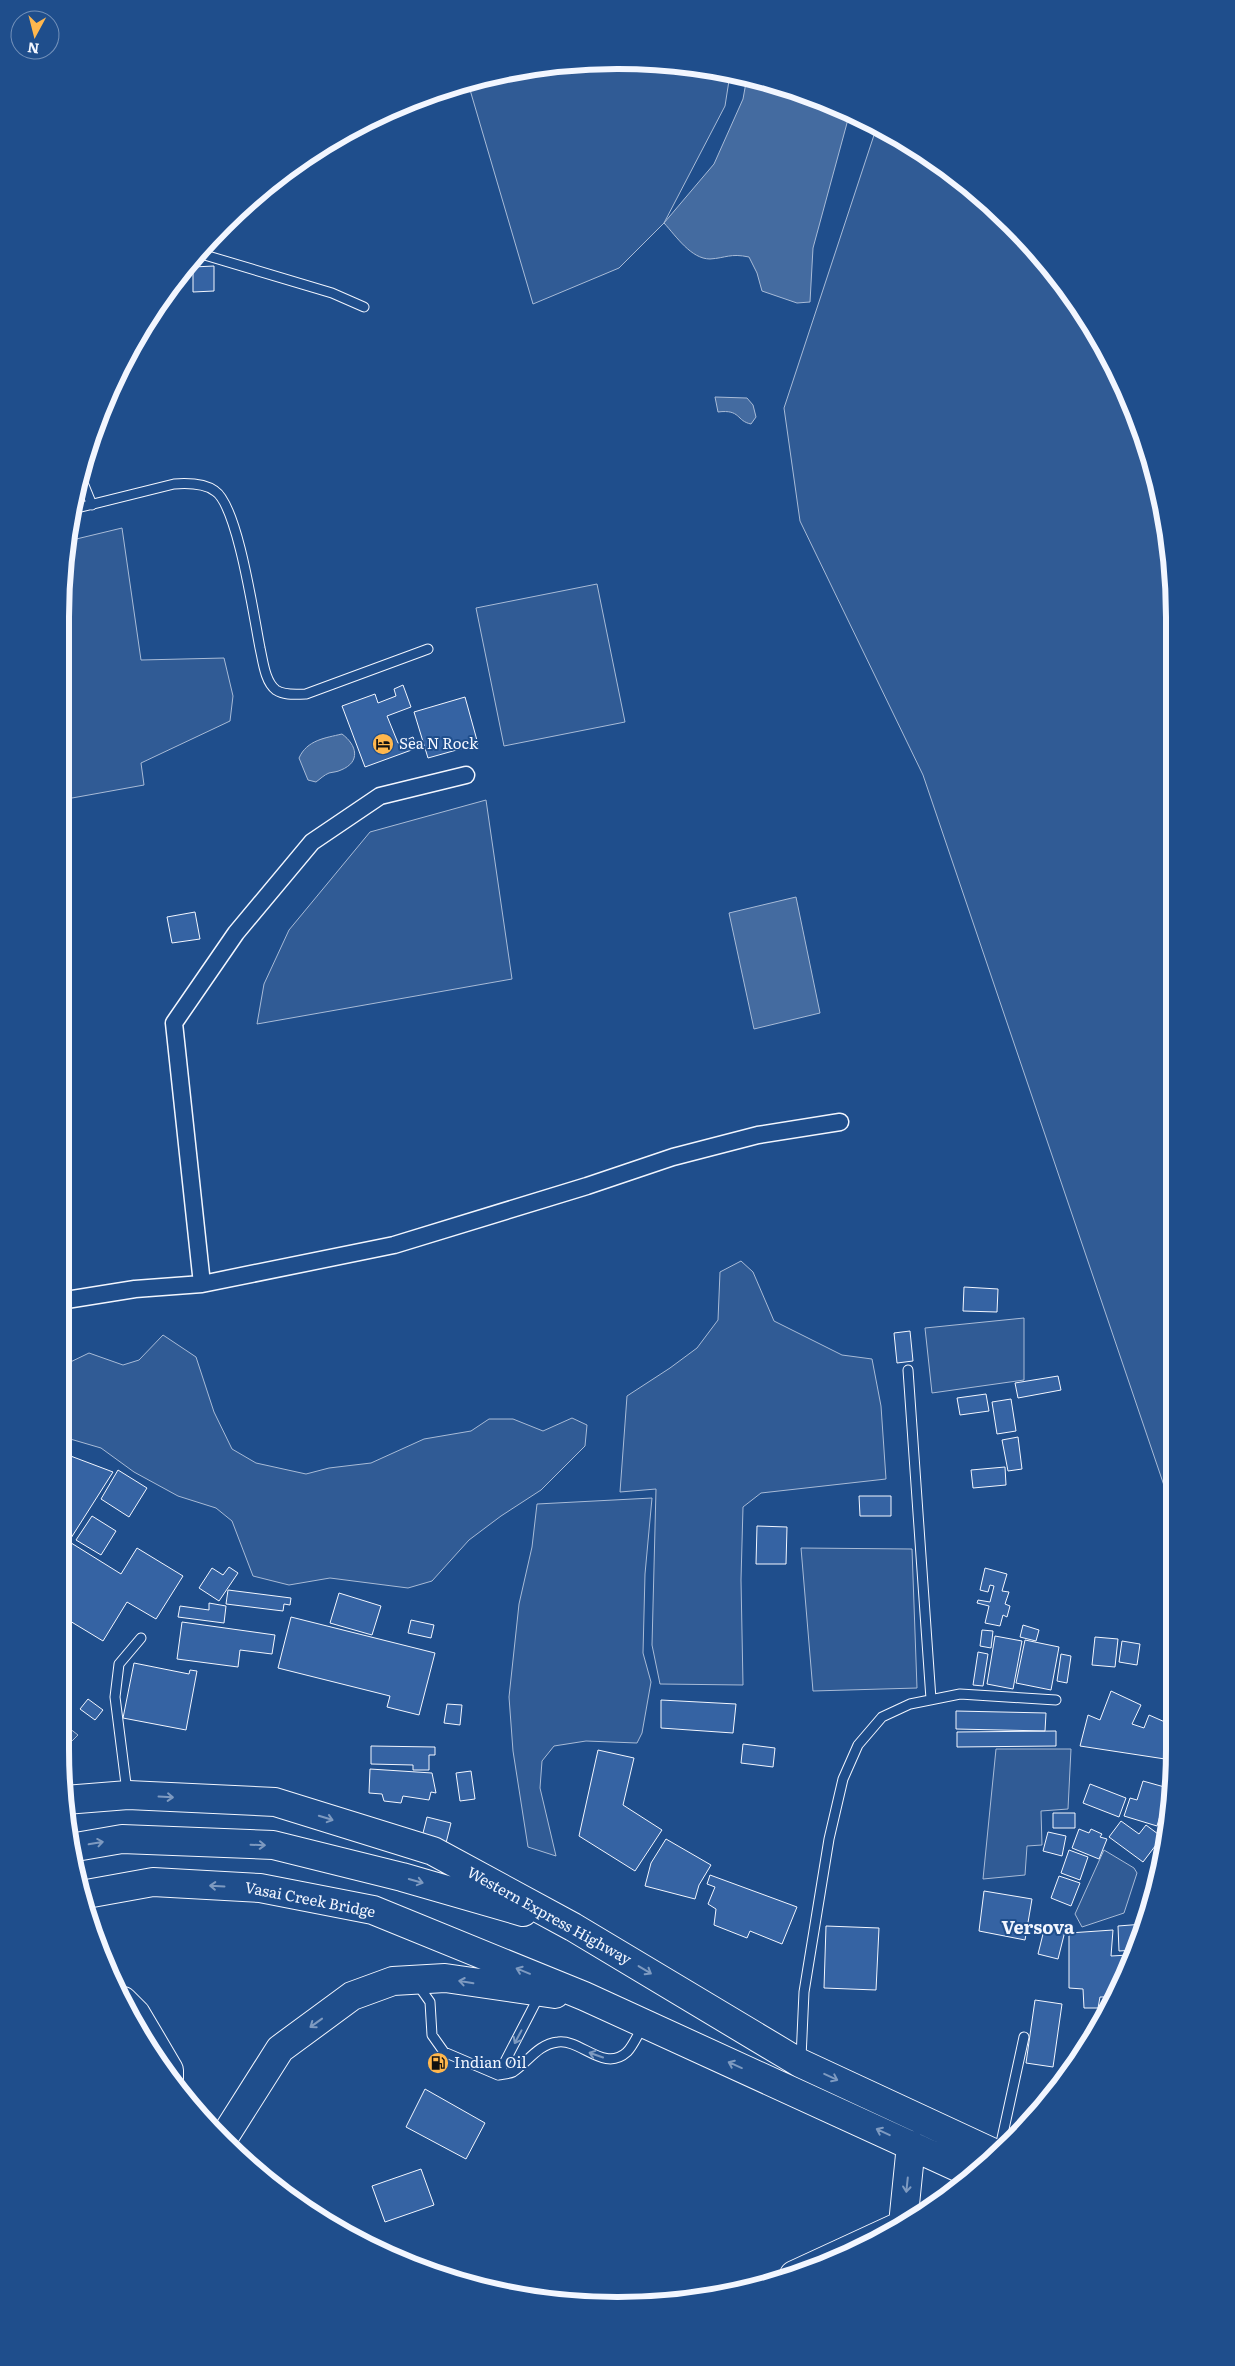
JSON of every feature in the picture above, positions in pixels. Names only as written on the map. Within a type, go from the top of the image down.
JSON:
[{"type":"highway","name":"Western Express Highway","points":[[71,1800],[128,1795],[275,1802],[433,1851],[573,1927],[800,2063],[991,2151]]},
{"type":"highway","points":[[77,1847],[122,1839],[273,1845],[402,1877],[573,1927]]},
{"type":"highway","name":"Vasai Creek Bridge","points":[[88,1894],[153,1882],[260,1888],[373,1910],[584,1996]]},
{"type":"highway","points":[[226,2134],[280,2049],[352,1996],[393,1981],[445,1978],[540,1994],[584,1996],[967,2171]]},
{"type":"highway","points":[[904,2216],[912,2145]]},
{"type":"street","points":[[202,1284],[174,1023],[236,934],[312,842],[380,796],[466,775]]},
{"type":"street","points":[[69,1299],[202,1284],[394,1245],[587,1186],[673,1157],[758,1135],[840,1122]]},
{"type":"lane","points":[[206,255],[332,293],[364,307]]},
{"type":"lane","points":[[80,507],[174,484],[189,483],[215,491],[227,505],[242,557],[264,666],[270,683],[276,691],[288,694],[306,694],[428,649]]},
{"type":"lane","points":[[84,486],[92,504]]},
{"type":"lane","points":[[908,1370],[931,1700]]},
{"type":"lane","points":[[128,1795],[115,1697],[119,1664],[141,1638]]},
{"type":"lane","points":[[800,2063],[804,1992],[829,1839],[843,1779],[858,1745],[882,1716],[910,1704],[960,1694],[1056,1700]]},
{"type":"lane","points":[[415,1980],[430,2002],[432,2035],[444,2052],[498,2075],[512,2073],[542,2048],[558,2042],[570,2043],[598,2057],[614,2058],[627,2052],[644,2024]]},
{"type":"lane","points":[[498,2075],[540,1994]]},
{"type":"lane","points":[[1001,2142],[1024,2037]]},
{"type":"shaded area","points":[[582,70],[653,70],[689,73],[729,80],[725,106],[664,223],[619,268],[533,304],[470,89],[510,79]]},
{"type":"shaded area","points":[[746,84],[794,98],[848,120],[813,248],[810,302],[797,303],[762,291],[757,273],[749,257],[737,255],[710,259],[703,258],[684,246],[664,223],[714,164],[743,99]]},
{"type":"shaded area","points":[[875,133],[922,161],[952,182],[1006,229],[1053,283],[1093,343],[1110,375],[1137,441],[1148,475],[1162,546],[1166,618],[1166,1491],[923,775],[800,521],[784,408]]},
{"type":"shaded area","points":[[715,397],[747,398],[753,405],[756,417],[751,424],[731,412],[718,412]]},
{"type":"shaded area","points":[[122,528],[141,660],[224,658],[233,696],[230,721],[141,763],[144,785],[69,799],[69,618],[74,540]]},
{"type":"shaded area","points":[[597,584],[625,722],[504,746],[476,608]]},
{"type":"shaded area","points":[[342,734],[354,748],[355,753],[352,763],[341,770],[327,774],[316,782],[308,780],[299,758],[302,752],[317,741]]},
{"type":"shaded area","points":[[486,800],[512,979],[257,1024],[264,984],[289,930],[370,832]]},
{"type":"shaded area","points":[[796,897],[820,1013],[754,1029],[729,913]]},
{"type":"shaded area","points":[[741,1261],[753,1272],[774,1321],[842,1355],[872,1359],[881,1406],[886,1479],[761,1493],[743,1507],[741,1580],[743,1685],[660,1684],[652,1645],[656,1489],[620,1492],[627,1396],[697,1348],[718,1320],[720,1272]]},
{"type":"shaded area","points":[[1024,1318],[1024,1380],[932,1393],[925,1328]]},
{"type":"shaded area","points":[[163,1335],[196,1357],[214,1412],[232,1449],[256,1463],[306,1474],[329,1468],[371,1463],[424,1439],[471,1431],[489,1419],[513,1419],[543,1431],[572,1418],[587,1425],[585,1446],[541,1490],[469,1540],[432,1581],[408,1588],[330,1578],[289,1585],[253,1576],[232,1521],[216,1508],[178,1496],[134,1472],[101,1448],[69,1439],[69,1363],[89,1353],[123,1365],[139,1360]]},
{"type":"shaded area","points":[[652,1498],[645,1574],[643,1653],[651,1682],[642,1733],[637,1743],[586,1741],[554,1746],[542,1761],[540,1788],[556,1856],[528,1847],[513,1751],[509,1697],[519,1604],[532,1547],[537,1504]]},
{"type":"shaded area","points":[[801,1548],[912,1549],[917,1688],[813,1691]]},
{"type":"shaded area","points":[[69,1728],[78,1735],[69,1744]]},
{"type":"shaded area","points":[[996,1749],[1071,1749],[1068,1809],[1041,1811],[1042,1845],[1027,1846],[1025,1875],[983,1879]]},
{"type":"shaded area","points":[[1104,1850],[1134,1868],[1137,1873],[1124,1913],[1082,1927],[1075,1914]]},
{"type":"building","points":[[214,266],[214,291],[193,292],[193,270],[196,267]]},
{"type":"building","points":[[403,685],[411,707],[387,716],[398,743],[413,737],[417,748],[365,767],[342,706],[375,694],[378,703],[396,696],[394,689]]},
{"type":"building","points":[[465,697],[478,744],[428,758],[414,712]]},
{"type":"building","points":[[195,912],[200,939],[172,943],[167,917]]},
{"type":"building","points":[[964,1287],[998,1289],[997,1312],[963,1311]]},
{"type":"building","points":[[910,1331],[913,1361],[897,1363],[894,1333]]},
{"type":"building","points":[[1058,1376],[1061,1390],[1018,1398],[1015,1383]]},
{"type":"building","points":[[986,1394],[989,1411],[960,1415],[957,1398]]},
{"type":"building","points":[[1011,1399],[1016,1431],[997,1434],[992,1402]]},
{"type":"building","points":[[1018,1437],[1022,1469],[1008,1471],[1002,1440]]},
{"type":"building","points":[[69,1455],[113,1472],[71,1538],[69,1537]]},
{"type":"building","points":[[1005,1467],[1006,1485],[973,1488],[971,1470]]},
{"type":"building","points":[[118,1470],[147,1488],[129,1517],[101,1499]]},
{"type":"building","points":[[859,1496],[891,1496],[891,1516],[860,1516]]},
{"type":"building","points":[[92,1516],[116,1531],[101,1555],[76,1540]]},
{"type":"building","points":[[757,1526],[787,1527],[786,1564],[756,1564]]},
{"type":"building","points":[[69,1542],[121,1574],[137,1548],[183,1576],[156,1619],[127,1602],[103,1641],[69,1620]]},
{"type":"building","points":[[229,1567],[238,1573],[219,1601],[199,1588],[212,1568],[223,1575]]},
{"type":"building","points":[[985,1568],[1007,1574],[1002,1591],[1009,1592],[1005,1604],[1010,1606],[1007,1617],[1003,1615],[1000,1626],[985,1623],[989,1606],[977,1603],[978,1600],[990,1602],[994,1586],[990,1585],[988,1592],[980,1590]]},
{"type":"building","points":[[228,1590],[291,1598],[290,1605],[284,1604],[283,1611],[226,1604]]},
{"type":"building","points":[[339,1593],[381,1606],[372,1635],[330,1623]]},
{"type":"building","points":[[209,1603],[226,1606],[224,1623],[178,1617],[180,1606],[209,1610]]},
{"type":"building","points":[[291,1617],[435,1653],[419,1715],[387,1707],[390,1696],[278,1668]]},
{"type":"building","points":[[411,1620],[434,1625],[431,1638],[408,1633]]},
{"type":"building","points":[[182,1622],[275,1635],[272,1654],[240,1650],[238,1667],[177,1659]]},
{"type":"building","points":[[1023,1625],[1039,1630],[1036,1641],[1020,1637]]},
{"type":"building","points":[[982,1630],[993,1631],[991,1648],[980,1646]]},
{"type":"building","points":[[995,1636],[1022,1641],[1013,1689],[987,1684]]},
{"type":"building","points":[[1095,1637],[1118,1639],[1115,1667],[1092,1665]]},
{"type":"building","points":[[1025,1640],[1059,1647],[1051,1690],[1016,1683]]},
{"type":"building","points":[[1122,1641],[1140,1644],[1137,1665],[1119,1662]]},
{"type":"building","points":[[978,1652],[988,1654],[983,1686],[973,1685]]},
{"type":"building","points":[[1061,1654],[1071,1656],[1067,1683],[1057,1681]]},
{"type":"building","points":[[134,1663],[189,1674],[190,1670],[197,1671],[186,1730],[123,1718]]},
{"type":"building","points":[[1111,1691],[1141,1705],[1132,1724],[1144,1728],[1149,1715],[1166,1722],[1165,1759],[1080,1746],[1088,1715],[1100,1720]]},
{"type":"building","points":[[88,1699],[103,1710],[95,1720],[80,1709]]},
{"type":"building","points":[[661,1700],[736,1704],[733,1733],[661,1728]]},
{"type":"building","points":[[447,1704],[462,1705],[460,1725],[444,1723]]},
{"type":"building","points":[[956,1711],[1046,1713],[1045,1731],[956,1729]]},
{"type":"building","points":[[1056,1731],[1056,1746],[957,1747],[957,1732]]},
{"type":"building","points":[[743,1744],[775,1748],[773,1767],[741,1763]]},
{"type":"building","points":[[371,1746],[435,1747],[435,1755],[429,1755],[429,1770],[413,1770],[413,1765],[371,1764]]},
{"type":"building","points":[[598,1750],[634,1758],[623,1805],[662,1830],[635,1871],[579,1836]]},
{"type":"building","points":[[370,1769],[432,1773],[436,1793],[431,1792],[429,1800],[403,1796],[401,1803],[384,1801],[382,1794],[369,1793]]},
{"type":"building","points":[[471,1771],[475,1799],[460,1801],[456,1773]]},
{"type":"building","points":[[1143,1781],[1165,1787],[1163,1804],[1157,1826],[1124,1816],[1130,1798],[1137,1800]]},
{"type":"building","points":[[1090,1784],[1126,1798],[1119,1817],[1083,1803]]},
{"type":"building","points":[[1053,1813],[1075,1813],[1075,1828],[1053,1828]]},
{"type":"building","points":[[427,1817],[451,1823],[446,1843],[422,1837]]},
{"type":"building","points":[[1121,1821],[1139,1834],[1146,1825],[1159,1835],[1158,1842],[1143,1862],[1109,1837]]},
{"type":"building","points":[[1079,1829],[1089,1833],[1091,1829],[1102,1834],[1100,1837],[1107,1839],[1099,1859],[1072,1848]]},
{"type":"building","points":[[1048,1832],[1066,1836],[1062,1856],[1043,1851]]},
{"type":"building","points":[[666,1839],[711,1865],[699,1885],[695,1899],[645,1886],[651,1863]]},
{"type":"building","points":[[1069,1850],[1088,1857],[1080,1880],[1061,1873]]},
{"type":"building","points":[[710,1875],[797,1907],[782,1944],[750,1931],[747,1938],[714,1925],[716,1909],[708,1904],[715,1887],[707,1884]]},
{"type":"building","points":[[1059,1876],[1080,1883],[1071,1906],[1051,1898]]},
{"type":"building","points":[[984,1891],[1032,1899],[1025,1940],[979,1931]]},
{"type":"building","points":[[1137,1925],[1127,1951],[1119,1951],[1118,1926]]},
{"type":"building","points":[[826,1926],[879,1928],[876,1990],[824,1988]]},
{"type":"building","points":[[1045,1926],[1065,1931],[1058,1959],[1038,1954]]},
{"type":"building","points":[[1113,1930],[1111,1956],[1125,1955],[1107,1997],[1100,1997],[1098,2008],[1084,2008],[1083,1989],[1069,1988],[1069,1933]]},
{"type":"building","points":[[1035,2000],[1062,2004],[1053,2067],[1026,2063]]},
{"type":"building","points":[[425,2089],[485,2123],[466,2159],[406,2127]]},
{"type":"building","points":[[421,2169],[434,2205],[385,2222],[372,2186]]},
{"type":"place","name":"Sea N Rock","points":[[383,744]]},
{"type":"place","name":"Indian Oil","points":[[438,2063]]},
{"type":"district","name":"Versova","points":[[1038,1928]]}]
